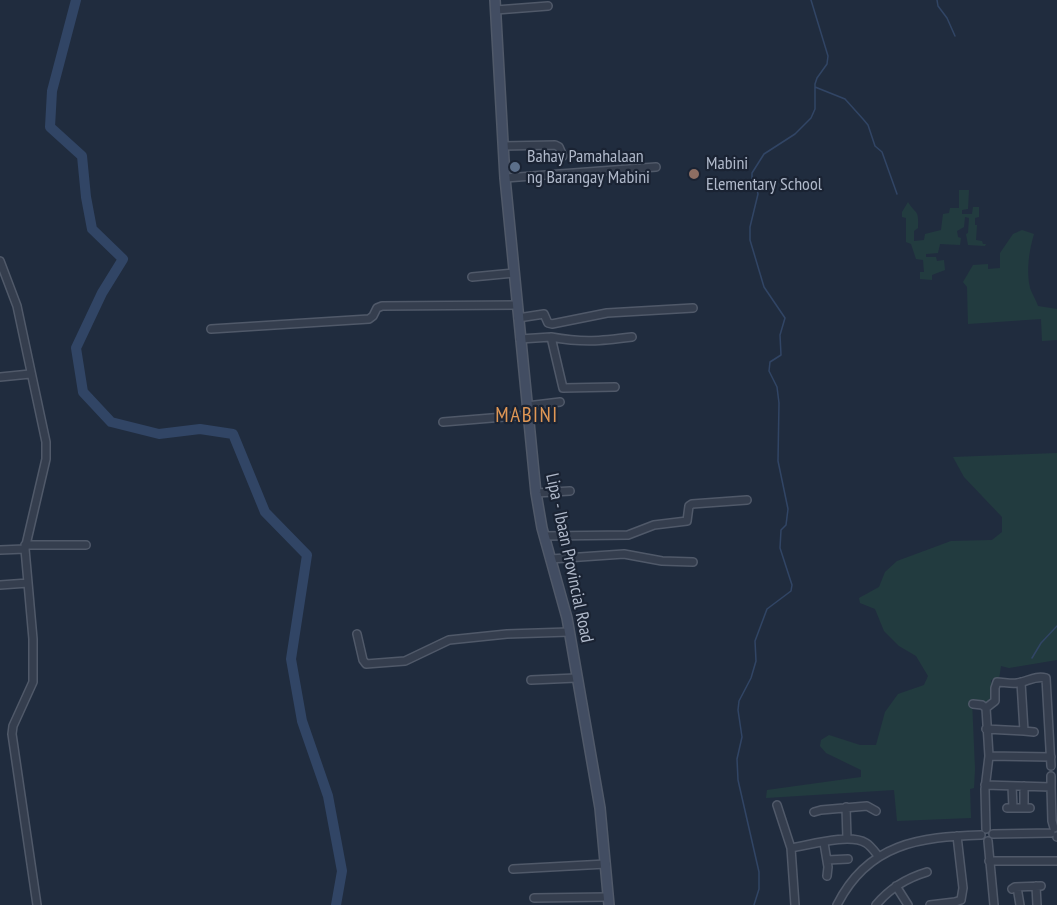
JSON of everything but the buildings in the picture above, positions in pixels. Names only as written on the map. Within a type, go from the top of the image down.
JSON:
[{"type":"main road","name":"Lipa - Ibaan Provincial Road","points":[[495,0],[505,177],[536,492],[544,536],[564,604],[569,632],[600,808],[609,901]]},
{"type":"street","points":[[496,10],[548,6]]},
{"type":"street","points":[[503,146],[555,145],[559,147],[563,156]]},
{"type":"street","points":[[505,177],[656,167]]},
{"type":"street","points":[[0,261],[17,306],[46,442],[46,459],[25,547],[34,648],[33,682],[13,726],[12,734],[37,905]]},
{"type":"street","points":[[472,278],[514,273]]},
{"type":"street","points":[[211,329],[369,319],[377,308],[382,306],[517,305]]},
{"type":"street","points":[[518,318],[542,314],[548,323],[552,324],[607,313],[693,308]]},
{"type":"street","points":[[520,339],[551,337],[591,342],[632,338]]},
{"type":"street","points":[[551,337],[563,388],[615,387]]},
{"type":"street","points":[[0,377],[30,374]]},
{"type":"street","points":[[443,422],[527,410],[560,402]]},
{"type":"street","points":[[536,492],[570,491]]},
{"type":"street","points":[[544,536],[628,535],[654,525],[687,521],[689,506],[692,504],[747,500]]},
{"type":"street","points":[[0,550],[86,545]]},
{"type":"street","points":[[551,559],[624,554],[662,561],[693,562]]},
{"type":"street","points":[[0,585],[28,583]]},
{"type":"street","points":[[357,634],[366,664],[405,661],[449,640],[507,634],[569,632]]},
{"type":"street","points":[[986,708],[995,701],[997,682],[1021,682],[1045,677],[1053,719],[1054,745],[1051,766]]},
{"type":"street","points":[[531,681],[576,678]]},
{"type":"street","points":[[1021,682],[1024,731]]},
{"type":"street","points":[[1048,693],[1057,693]]},
{"type":"street","points":[[973,704],[986,708]]},
{"type":"street","points":[[986,708],[988,756],[983,839],[988,841]]},
{"type":"street","points":[[987,729],[1034,732]]},
{"type":"street","points":[[988,756],[1051,757]]},
{"type":"street","points":[[837,905],[850,884],[879,857],[912,841],[991,830],[993,834],[1055,833],[1052,821],[1051,776]]},
{"type":"street","points":[[985,785],[1051,788]]},
{"type":"street","points":[[1012,786],[1010,808],[1027,808],[1024,786]]},
{"type":"street","points":[[777,805],[791,848],[795,905]]},
{"type":"street","points":[[814,812],[867,806],[876,811]]},
{"type":"street","points":[[846,807],[847,839]]},
{"type":"street","points":[[993,834],[991,840],[988,841],[994,905]]},
{"type":"street","points":[[930,905],[962,901],[963,888],[957,836]]},
{"type":"street","points":[[791,848],[847,839],[867,843],[879,857]]},
{"type":"street","points":[[824,843],[828,876]]},
{"type":"street","points":[[827,860],[848,859]]},
{"type":"street","points":[[989,861],[1057,861]]},
{"type":"street","points":[[513,869],[606,864]]},
{"type":"street","points":[[876,905],[896,886],[927,872]]},
{"type":"street","points":[[896,886],[908,905]]},
{"type":"street","points":[[1020,905],[1014,888],[1038,886],[1037,905]]},
{"type":"street","points":[[534,898],[609,901]]},
{"type":"green space","points":[[959,190],[969,190],[968,209],[962,210],[962,214],[972,214],[973,207],[979,207],[979,217],[975,218],[976,240],[986,244],[985,246],[968,245],[966,234],[969,218],[965,217],[964,227],[957,231],[958,237],[961,238],[960,245],[940,244],[938,253],[926,254],[926,257],[936,257],[937,261],[944,260],[945,270],[932,275],[932,280],[920,279],[920,272],[924,272],[923,260],[916,259],[911,244],[906,242],[906,218],[902,217],[902,212],[908,202],[918,218],[914,241],[924,240],[925,234],[941,230],[943,214],[949,213],[950,208],[959,208]]},
{"type":"green space","points":[[1022,230],[1034,234],[1028,274],[1030,288],[1038,306],[1057,309],[1057,340],[1042,341],[1041,319],[968,324],[967,287],[963,282],[973,265],[988,264],[988,269],[1000,268],[1000,253],[1013,234]]},
{"type":"green space","points":[[1057,453],[1057,660],[1009,668],[1001,666],[999,679],[991,680],[990,701],[988,703],[972,701],[975,769],[974,788],[970,789],[971,818],[897,821],[894,790],[766,798],[767,790],[861,777],[861,770],[826,753],[820,746],[821,740],[829,735],[860,745],[876,745],[885,712],[898,694],[924,685],[928,676],[916,656],[899,646],[884,631],[875,609],[860,603],[859,598],[879,587],[885,572],[897,561],[951,541],[992,540],[1002,532],[1002,517],[964,477],[953,457]]},
{"type":"waterway","points":[[76,0],[52,91],[50,127],[82,156],[92,229],[123,259],[102,293],[76,348],[83,392],[111,422],[159,434],[200,429],[233,434],[265,512],[307,555],[291,659],[302,721],[328,796],[342,871],[336,905]]},
{"type":"waterway","points":[[754,905],[759,889],[759,872],[738,780],[737,759],[742,737],[739,701],[751,678],[756,661],[755,641],[767,609],[791,591],[792,585],[780,548],[781,530],[786,525],[788,509],[778,461],[777,387],[769,371],[770,362],[781,355],[780,335],[785,318],[764,287],[750,240],[750,227],[758,194],[752,181],[752,173],[764,154],[795,134],[811,118],[815,109],[815,84],[827,64],[828,56],[811,0]]},
{"type":"waterway","points":[[937,0],[955,36]]},
{"type":"waterway","points":[[815,87],[845,99],[868,125],[875,146],[882,152],[897,194]]},
{"type":"waterway","points":[[1032,658],[1041,643],[1057,626]]},
{"type":"place","name":"Bahay Pamahalaan ng Barangay Mabini","points":[[515,167]]},
{"type":"place","name":"Mabini Elementary School","points":[[694,174]]},
{"type":"district","name":"MABINI","points":[[527,416]]}]
